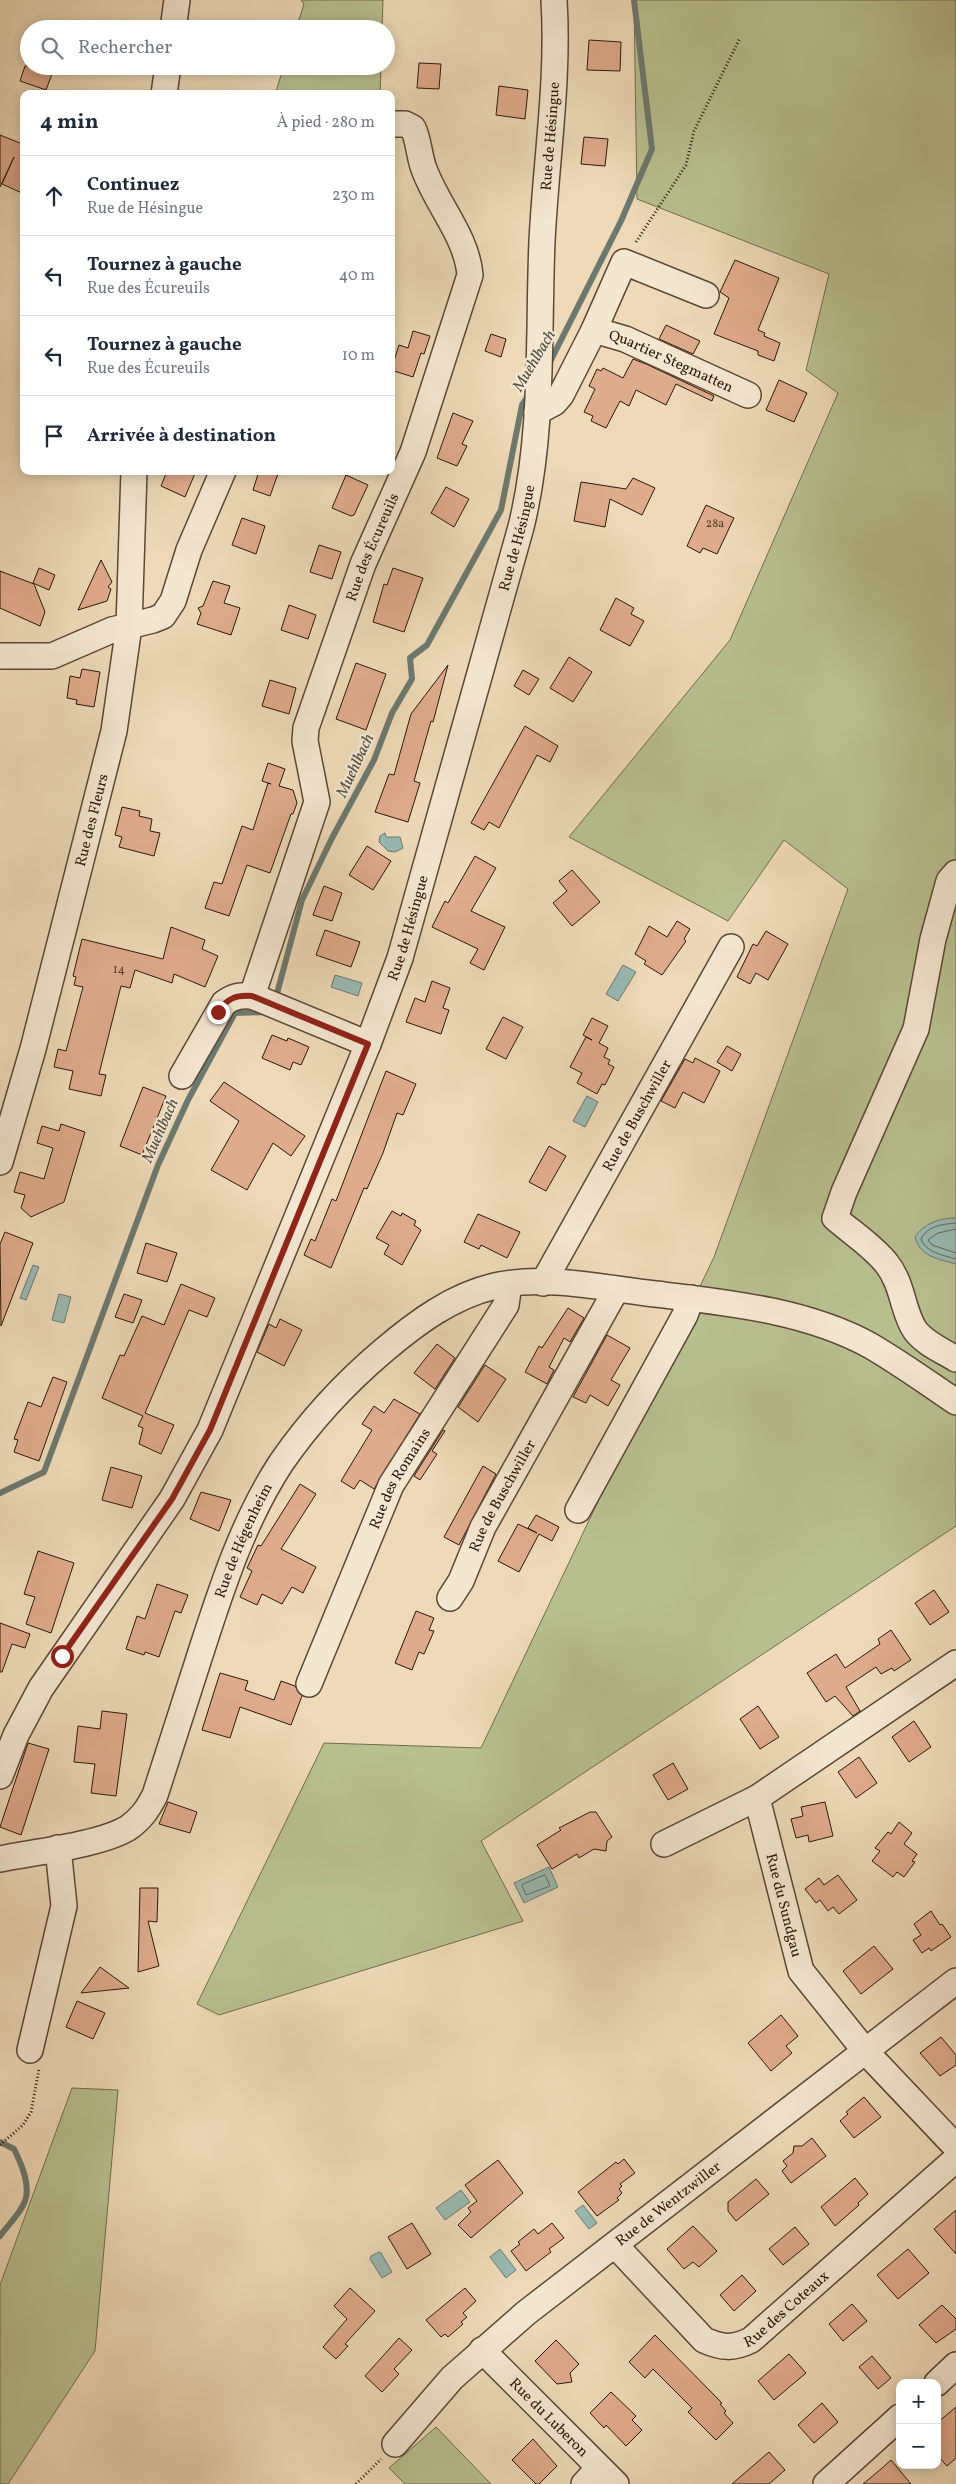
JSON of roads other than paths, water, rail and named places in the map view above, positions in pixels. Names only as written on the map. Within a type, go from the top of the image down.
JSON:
[{"type":"street","points":[[174,20],[176,0]]},
{"type":"street","name":"Rue de Hésingue","points":[[0,1776],[20,1727],[42,1688],[172,1499],[210,1430],[368,1044],[400,958],[422,886],[521,527],[532,474],[537,407],[544,198],[556,79],[554,0]]},
{"type":"street","points":[[165,90],[167,75]]},
{"type":"street","name":"Rue des Écureuils","points":[[257,998],[317,802],[305,741],[306,728],[363,564],[413,452],[470,275],[468,255],[432,189],[423,168],[413,128],[405,124],[395,124]]},
{"type":"street","name":"Quartier Stegmatten","points":[[537,407],[554,403],[561,395],[594,330],[624,262],[706,295]]},
{"type":"street","name":"Quartier Stegmatten","points":[[594,330],[625,339],[748,395]]},
{"type":"street","name":"Rue des Fleurs","points":[[0,1162],[33,1049],[112,740],[129,626],[134,475]]},
{"type":"street","points":[[0,656],[18,658],[52,656],[112,630],[163,616],[169,609],[188,550],[221,475]]},
{"type":"street","points":[[956,873],[949,881],[933,939],[916,1029],[844,1192],[835,1218],[877,1252],[887,1263],[896,1278],[912,1324],[918,1333],[956,1359]]},
{"type":"street","name":"Rue de Buschwiller","points":[[543,1283],[569,1233],[731,947]]},
{"type":"street","points":[[182,1076],[224,1003],[240,995],[257,998],[368,1044]]},
{"type":"street","name":"Rue de Hégenheim","points":[[0,1859],[93,1840],[126,1829],[143,1815],[150,1806],[212,1618],[236,1554],[265,1492],[302,1434],[352,1378],[418,1323],[435,1311],[472,1293],[510,1284],[543,1283],[570,1284],[616,1290]]},
{"type":"street","name":"Rue des Romains","points":[[309,1684],[391,1485],[506,1305],[510,1284]]},
{"type":"street","points":[[616,1290],[691,1298],[789,1315],[834,1329],[870,1346],[956,1402]]},
{"type":"street","name":"Rue de Buschwiller","points":[[450,1598],[461,1581],[484,1527],[616,1290]]},
{"type":"street","points":[[578,1510],[685,1314],[691,1298]]},
{"type":"street","points":[[664,1844],[757,1798],[956,1663]]},
{"type":"street","name":"Rue du Sundgau","points":[[757,1798],[801,1971],[866,2052],[956,2147]]},
{"type":"street","points":[[30,2050],[64,1906],[58,1848]]},
{"type":"street","name":"Rue de Wentzwiller","points":[[395,2444],[452,2378],[482,2350],[956,1981]]},
{"type":"street","name":"Rue des Coteaux","points":[[615,2245],[704,2340],[721,2348],[738,2346],[751,2340],[956,2159]]},
{"type":"street","name":"Rue du Luberon","points":[[482,2350],[600,2479]]},
{"type":"street","points":[[941,2379],[956,2365]]},
{"type":"street","points":[[826,2484],[896,2421]]},
{"type":"water","points":[[385,833],[386,837],[400,837],[403,848],[395,852],[388,851],[379,842],[380,836]]},
{"type":"water","points":[[623,965],[636,972],[618,1001],[606,994]]},
{"type":"water","points":[[335,975],[362,983],[358,996],[331,987]]},
{"type":"water","points":[[587,1096],[598,1102],[585,1127],[573,1121]]},
{"type":"water","points":[[956,1218],[956,1264],[937,1259],[921,1249],[915,1237],[923,1228],[938,1220]]},
{"type":"water","points":[[33,1265],[39,1267],[26,1300],[20,1298]]},
{"type":"water","points":[[59,1294],[71,1297],[64,1323],[52,1320]]},
{"type":"water","points":[[549,1867],[558,1887],[524,1903],[514,1883]]},
{"type":"water","points":[[461,2190],[470,2202],[445,2220],[436,2208]]},
{"type":"water","points":[[583,2205],[597,2223],[589,2229],[575,2211]]},
{"type":"water","points":[[500,2249],[516,2270],[506,2278],[490,2257]]},
{"type":"water","points":[[379,2252],[392,2272],[382,2278],[370,2259],[371,2256]]},
{"type":"waterway","name":"Muehlbach","points":[[548,366],[621,221],[652,149],[634,0]]},
{"type":"waterway","name":"Muehlbach","points":[[275,1001],[302,900],[332,838],[374,760],[392,713],[412,679],[410,658],[427,645],[501,510],[522,405],[530,393]]},
{"type":"waterway","name":"Muehlbach","points":[[0,1493],[44,1472],[158,1165],[188,1100],[235,1013],[267,1012]]},
{"type":"waterway","name":"Muehlbach","points":[[0,2142],[14,2149],[22,2167],[27,2188],[27,2195],[23,2206],[0,2236]]}]
